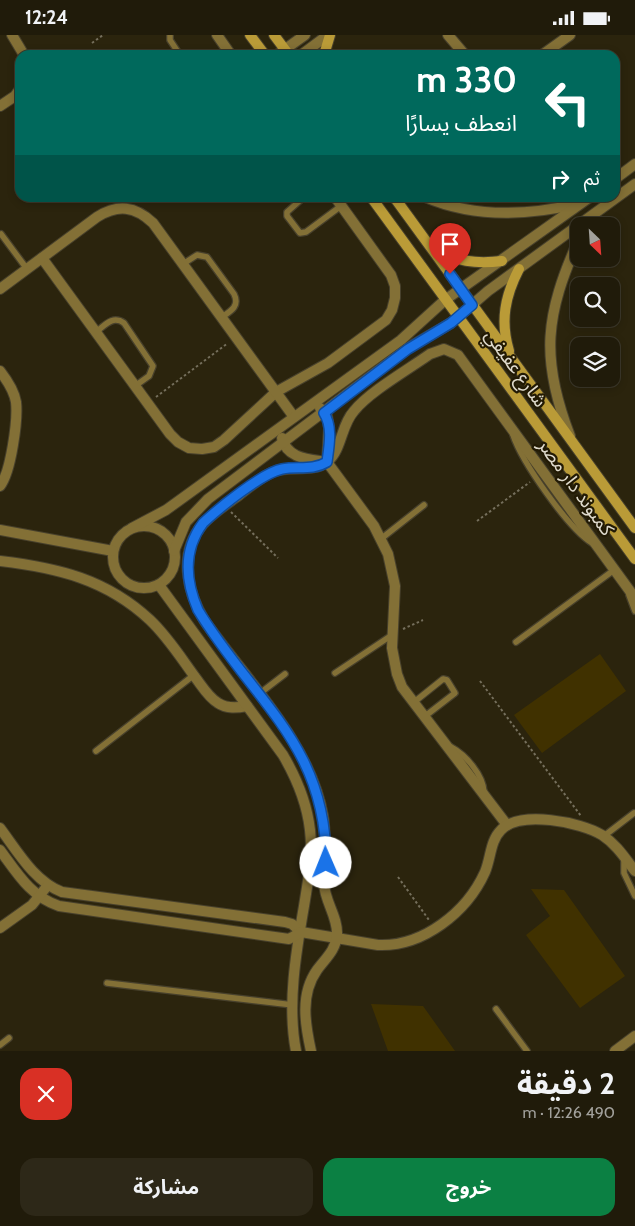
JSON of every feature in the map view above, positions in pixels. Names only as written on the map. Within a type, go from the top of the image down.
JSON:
[{"type":"street","points":[[12,35],[21,50]]},
{"type":"street","points":[[217,35],[228,50]]},
{"type":"street","points":[[250,35],[261,50]]},
{"type":"street","points":[[274,35],[282,50]]},
{"type":"street","points":[[288,50],[305,35]]},
{"type":"street","points":[[308,50],[329,35]]},
{"type":"street","points":[[325,50],[329,35]]},
{"type":"street","points":[[448,35],[460,50]]},
{"type":"street","points":[[549,50],[570,35]]},
{"type":"street","points":[[0,106],[15,93]]},
{"type":"street","points":[[620,176],[635,165]]},
{"type":"street","points":[[620,196],[635,184]]},
{"type":"street","points":[[42,258],[178,442],[190,448],[214,447],[234,433],[276,392],[338,356],[386,320],[392,310],[395,286],[391,275],[338,202]]},
{"type":"street","name":"شارع عفيفي","points":[[375,202],[635,559]]},
{"type":"street","name":"شارع عفيفي","points":[[398,202],[635,528]]},
{"type":"street","points":[[440,202],[466,211],[493,214],[549,211],[579,202]]},
{"type":"street","points":[[570,233],[519,269],[458,318],[408,349],[196,510],[186,522],[174,551],[172,570],[159,585],[142,589],[125,583],[114,568],[113,551],[124,533],[166,510],[401,341],[445,301],[583,202]]},
{"type":"street","points":[[592,217],[612,202]]},
{"type":"street","points":[[0,289],[97,217],[108,211],[120,208],[132,209],[144,214],[153,223],[294,417]]},
{"type":"street","points":[[427,242],[454,259],[486,263],[502,261]]},
{"type":"street","points":[[570,259],[561,279],[550,330],[553,382],[570,437]]},
{"type":"street","points":[[511,357],[506,339],[505,312],[511,285],[519,269]]},
{"type":"street","name":"كمبوند دار مصر","points":[[327,462],[335,453],[343,428],[355,409],[437,350],[444,349],[458,355],[635,598]]},
{"type":"street","points":[[0,371],[12,388],[16,401],[16,414],[7,474],[0,486]]},
{"type":"street","points":[[313,404],[324,413],[328,421],[330,441],[327,462]]},
{"type":"street","points":[[281,427],[283,443],[293,455],[327,462],[382,538],[393,569],[395,586],[392,648],[396,675],[412,703],[507,825]]},
{"type":"street","points":[[311,1051],[306,1015],[307,991],[316,971],[333,949],[337,938],[335,919],[325,894],[325,832],[315,786],[295,744],[204,620],[190,588],[187,565],[192,543],[203,523],[224,506],[274,472],[292,468],[314,468],[327,462]]},
{"type":"street","points":[[132,529],[143,526],[158,530],[170,541],[174,551]]},
{"type":"street","points":[[0,530],[113,551]]},
{"type":"street","points":[[0,561],[52,568],[94,583],[114,593],[150,620],[210,697],[227,707],[247,706]]},
{"type":"street","points":[[159,585],[287,761],[301,791],[307,811],[311,851],[294,1005],[293,1048]]},
{"type":"street","points":[[0,828],[34,873],[48,885],[62,892],[285,922],[292,924],[301,932],[366,944],[391,946],[414,940],[435,928],[457,910],[479,885],[493,842],[507,825],[526,819],[577,825],[591,829],[604,836],[624,856],[635,871]]},
{"type":"street","points":[[0,850],[25,884],[40,898],[66,908],[290,939],[301,932]]},
{"type":"street","points":[[0,928],[40,898],[48,885]]},
{"type":"street","points":[[615,1051],[635,1036]]},
{"type":"lane","points":[[170,35],[170,40],[177,50]]},
{"type":"lane","points":[[298,202],[286,214],[300,233],[306,232],[338,202]]},
{"type":"lane","points":[[1,235],[27,269]]},
{"type":"lane","points":[[183,265],[197,255],[207,257],[236,297],[236,304],[222,317]]},
{"type":"lane","points":[[96,332],[112,320],[119,320],[124,323],[153,366],[149,376],[135,386]]},
{"type":"lane","points":[[510,426],[518,449],[576,531],[598,547]]},
{"type":"lane","points":[[382,538],[424,505]]},
{"type":"lane","points":[[516,642],[614,570]]},
{"type":"lane","points":[[626,586],[635,611]]},
{"type":"lane","points":[[335,673],[392,635]]},
{"type":"lane","points":[[259,694],[285,674]]},
{"type":"lane","points":[[96,751],[194,675]]},
{"type":"lane","points":[[412,703],[443,679],[447,680],[455,693],[424,717]]},
{"type":"lane","points":[[604,836],[634,813]]},
{"type":"lane","points":[[624,856],[624,873],[635,896]]},
{"type":"lane","points":[[107,983],[294,1005]]},
{"type":"lane","points":[[496,1009],[527,1051]]},
{"type":"lane","points":[[0,1045],[9,1038]]},
{"type":"path","points":[[92,43],[103,35]]},
{"type":"path","points":[[148,403],[236,337]]},
{"type":"path","points":[[477,521],[537,477]]},
{"type":"path","points":[[224,506],[278,557]]},
{"type":"path","points":[[392,635],[424,619]]},
{"type":"path","points":[[480,681],[591,829]]},
{"type":"path","points":[[398,877],[435,928]]},
{"type":"shaded area","points":[[600,654],[626,691],[542,753],[514,715]]},
{"type":"shaded area","points":[[531,889],[564,890],[625,976],[580,1008],[526,935],[550,916]]},
{"type":"shaded area","points":[[371,1004],[423,1006],[455,1051],[388,1051]]},
{"type":"route","points":[[326,863],[323,816],[310,771],[286,731],[198,610],[188,577],[188,554],[196,532],[203,523],[265,476],[282,469],[308,469],[327,462],[330,441],[328,421],[324,413],[408,349],[428,335],[451,323],[472,305],[450,274]]}]
